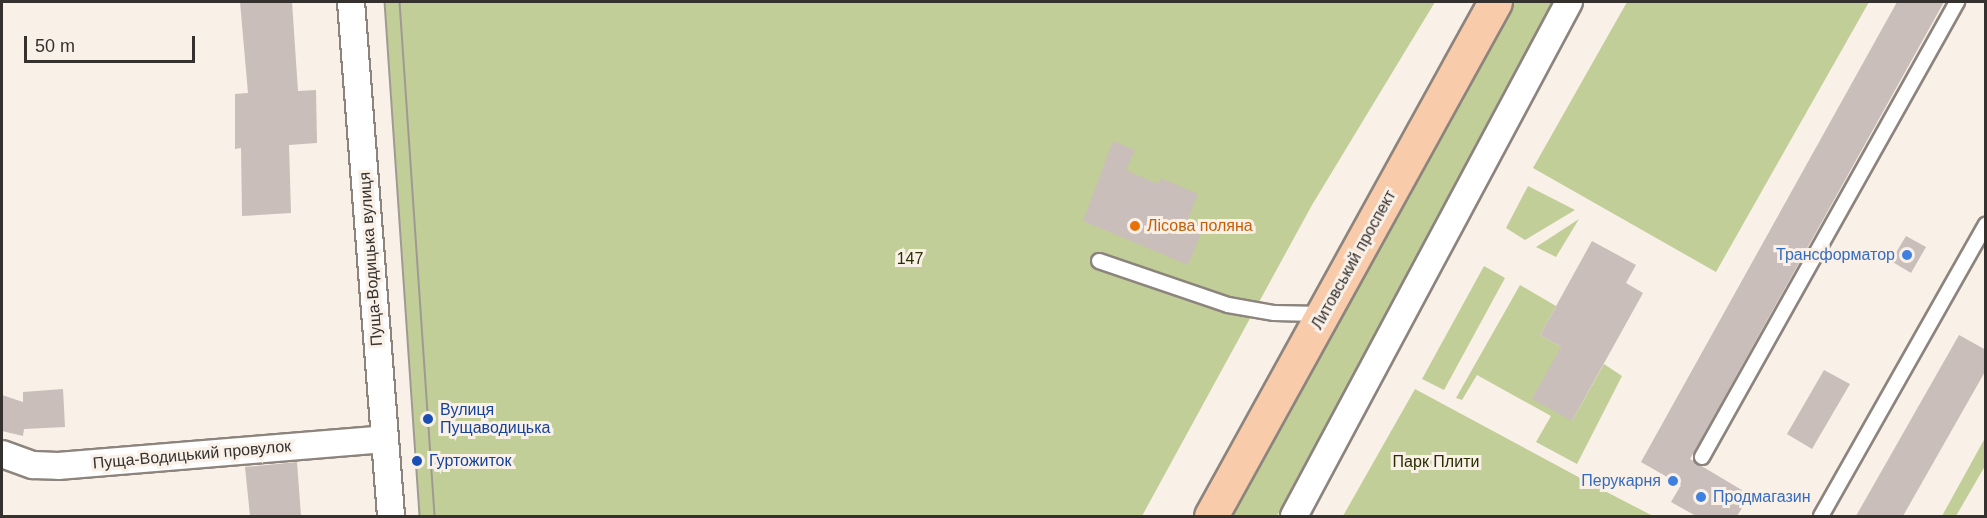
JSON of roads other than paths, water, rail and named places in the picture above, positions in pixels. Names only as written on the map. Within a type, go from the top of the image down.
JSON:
[{"type":"main road","name":"Литовський проспект","points":[[1211,516],[1325,314],[1495,2]]},
{"type":"street","name":"Пуща-Водицька вулиця","points":[[351,2],[392,516]]},
{"type":"street","points":[[1294,516],[1569,2]]},
{"type":"street","name":"Пуща-Водицький провулок","points":[[2,453],[33,465],[58,466],[386,439]]},
{"type":"lane","points":[[1702,457],[1957,2]]},
{"type":"lane","points":[[1821,516],[1986,224]]},
{"type":"lane","points":[[1099,261],[1228,305],[1275,313],[1325,314]]},
{"type":"tram line","points":[[385,2],[420,516]]},
{"type":"tram line","points":[[400,2],[435,516]]},
{"type":"place","name":"Лісова поляна","points":[[1135,226]]},
{"type":"place","name":"Трансформатор","points":[[1907,255]]},
{"type":"place","name":"Вулиця Пущаводицька","points":[[428,419]]},
{"type":"place","name":"Гуртожиток","points":[[417,461]]},
{"type":"place","name":"Перукарня","points":[[1673,481]]},
{"type":"place","name":"Продмагазин","points":[[1701,497]]},
{"type":"park label","name":"147","points":[[910,259]]},
{"type":"park label","name":"Парк Плити","points":[[1436,462]]}]
